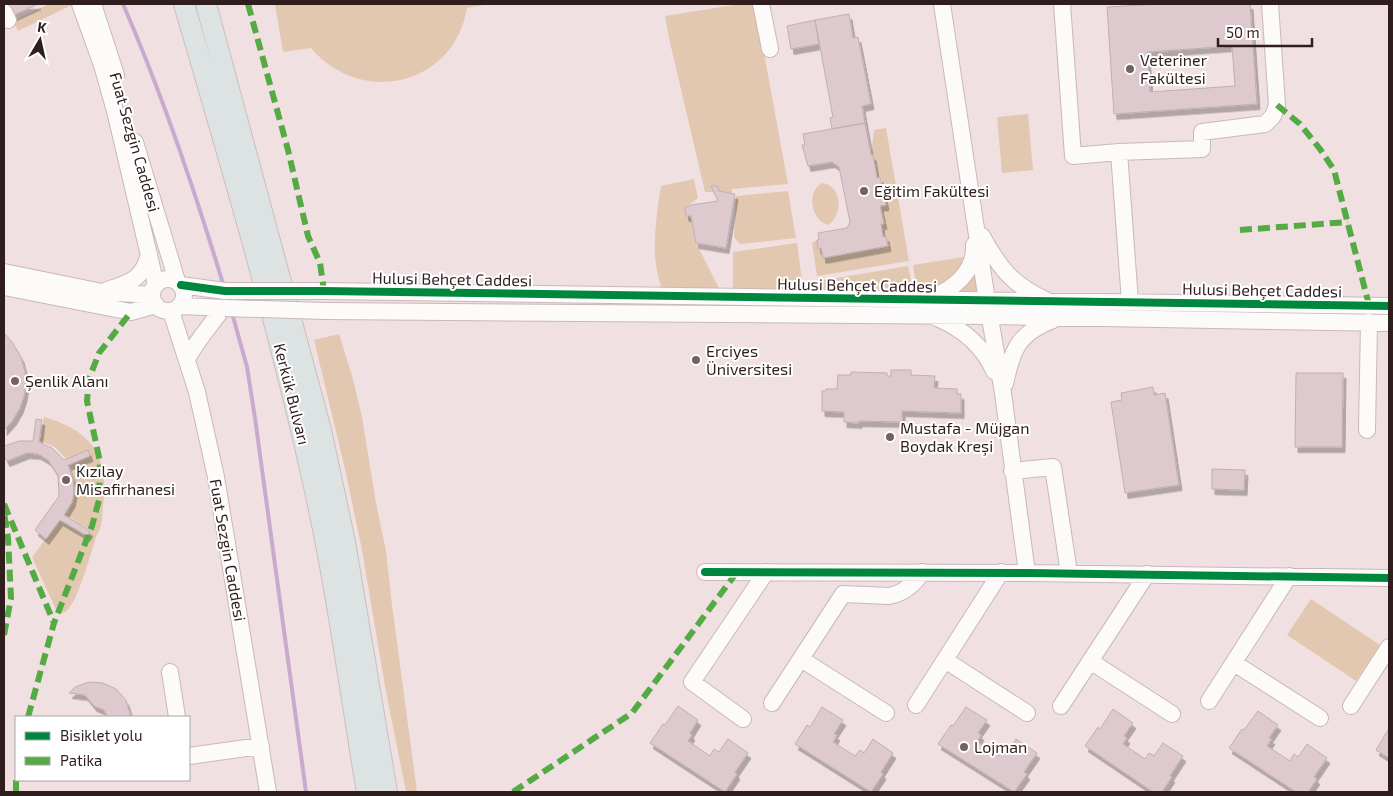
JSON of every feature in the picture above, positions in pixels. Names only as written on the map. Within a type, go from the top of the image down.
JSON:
[{"type":"main road","name":"Kerkük Bulvarı","points":[[184,4],[253,244],[307,455],[325,542],[367,792]]},
{"type":"main road","name":"Kerkük Bulvarı","points":[[206,4],[321,430],[345,542],[387,792]]},
{"type":"street","name":"Fuat Sezgin Caddesi","points":[[80,4],[102,65],[115,111],[149,254],[162,297],[187,359],[199,400],[216,477],[268,792]]},
{"type":"street","name":"Fuat Sezgin Caddesi","points":[[93,4],[117,76],[140,163],[184,296],[162,297]]},
{"type":"street","points":[[761,4],[770,49]]},
{"type":"street","points":[[942,4],[1003,393],[1027,573]]},
{"type":"street","points":[[1062,4],[1073,156],[1119,152],[1202,149],[1202,132],[1265,124],[1270,120],[1277,105],[1270,4]]},
{"type":"street","points":[[1119,152],[1130,302]]},
{"type":"street","points":[[922,300],[943,292],[958,282],[964,275],[972,261],[977,228]]},
{"type":"street","points":[[977,228],[1004,271],[1021,286],[1050,302]]},
{"type":"street","points":[[102,292],[124,285],[137,277],[146,266],[149,254]]},
{"type":"street","points":[[4,272],[102,292],[162,297]]},
{"type":"street","name":"Hulusi Behçet Caddesi","points":[[1389,306],[1050,302],[989,308],[933,316],[325,311],[224,308],[162,297],[166,280],[224,291],[922,300],[989,308],[1058,318],[1389,323]]},
{"type":"street","points":[[4,287],[132,312],[162,297]]},
{"type":"street","points":[[187,359],[198,341],[224,308]]},
{"type":"street","points":[[933,316],[962,331],[980,347],[989,360],[1003,393]]},
{"type":"street","points":[[1003,393],[1011,357],[1019,343],[1032,330],[1058,318]]},
{"type":"street","points":[[1368,430],[1369,322]]},
{"type":"street","points":[[1012,471],[1053,468],[1069,573]]},
{"type":"street","points":[[705,572],[1001,572],[1389,578]]},
{"type":"street","points":[[743,720],[692,682],[766,572]]},
{"type":"street","points":[[772,704],[843,594],[896,595],[913,585],[922,572]]},
{"type":"street","points":[[916,705],[1001,572]]},
{"type":"street","points":[[1061,706],[1147,574]]},
{"type":"street","points":[[1209,701],[1289,576]]},
{"type":"street","points":[[1351,706],[1384,666],[1389,647]]},
{"type":"street","points":[[801,659],[886,713]]},
{"type":"street","points":[[945,660],[1027,713]]},
{"type":"street","points":[[1090,661],[1172,714]]},
{"type":"street","points":[[1234,663],[1320,718]]},
{"type":"street","points":[[170,672],[177,716]]},
{"type":"street","points":[[190,756],[261,746]]},
{"type":"shaded area","points":[[49,4],[74,4],[18,31],[13,21]]},
{"type":"shaded area","points":[[275,4],[490,4],[467,8],[459,35],[444,55],[425,70],[403,79],[379,82],[355,78],[332,66],[311,48],[283,52]]},
{"type":"shaded area","points":[[740,4],[755,4],[788,184],[732,189],[732,193],[705,192],[665,16]]},
{"type":"shaded area","points":[[1028,114],[1033,170],[1002,173],[997,117]]},
{"type":"shaded area","points":[[886,128],[909,261],[817,276],[812,243],[817,240],[818,249],[821,248],[823,258],[888,246],[886,237],[883,237],[881,224],[883,223],[880,206],[886,205],[881,177],[877,178],[873,155],[871,155],[874,130]]},
{"type":"shaded area","points":[[694,179],[698,198],[685,208],[691,216],[696,243],[726,302],[666,302],[659,279],[655,256],[655,239],[661,186]]},
{"type":"shaded area","points":[[823,183],[834,190],[839,202],[836,215],[828,225],[817,217],[812,205],[814,192]]},
{"type":"shaded area","points":[[788,191],[796,238],[740,244],[734,237],[736,196]]},
{"type":"shaded area","points":[[797,243],[805,303],[733,303],[733,252]]},
{"type":"shaded area","points":[[976,255],[978,297],[919,305],[913,265]]},
{"type":"shaded area","points":[[908,266],[916,305],[822,303],[819,281]]},
{"type":"shaded area","points":[[339,334],[362,417],[386,551],[417,792],[406,792],[386,692],[362,550],[314,340]]},
{"type":"shaded area","points":[[44,417],[74,429],[85,438],[94,448],[100,459],[103,473],[104,488],[100,528],[84,576],[70,608],[62,613],[57,612],[32,557],[60,520],[87,536],[90,530],[65,515],[72,503],[75,491],[74,478],[69,465],[90,455],[88,450],[66,459],[55,447],[40,441]]},
{"type":"shaded area","points":[[1311,599],[1380,645],[1356,681],[1287,635]]},
{"type":"building","points":[[8,4],[38,4],[14,15]]},
{"type":"building","name":"Veteriner Fakültesi","points":[[1160,4],[1250,4],[1257,104],[1114,114],[1107,7]],"holes":[[[1232,46],[1235,86],[1150,92],[1147,52]]]},
{"type":"building","points":[[849,14],[853,38],[858,37],[871,104],[862,106],[865,123],[832,129],[830,118],[833,117],[815,20]]},
{"type":"building","points":[[815,20],[819,44],[791,49],[787,26]]},
{"type":"building","name":"Eğitim Fakültesi","points":[[865,123],[871,155],[873,155],[877,178],[880,177],[886,205],[880,206],[884,224],[881,224],[883,237],[886,236],[888,246],[823,258],[821,248],[818,249],[818,233],[847,228],[850,222],[839,167],[832,162],[808,166],[802,145],[805,145],[803,134]]},
{"type":"building","points":[[711,186],[717,186],[719,191],[735,194],[726,248],[696,243],[691,216],[686,216],[685,208],[691,205],[718,201]]},
{"type":"building","name":"Şenlik Alanı","points":[[4,333],[21,357],[26,384],[20,408],[4,430]]},
{"type":"building","points":[[891,370],[911,370],[911,375],[935,376],[934,388],[957,389],[957,394],[961,394],[961,413],[902,411],[902,422],[859,421],[859,423],[844,422],[844,412],[822,411],[822,391],[837,389],[838,375],[851,375],[851,372],[887,373],[887,376],[891,376]]},
{"type":"building","points":[[1296,373],[1343,373],[1342,447],[1295,447]]},
{"type":"building","points":[[1153,387],[1154,395],[1165,393],[1179,485],[1125,493],[1111,402],[1122,400],[1121,393]]},
{"type":"building","name":"Kızılay Misafirhanesi","points":[[36,419],[42,420],[39,442],[52,448],[64,460],[88,450],[90,456],[68,465],[73,479],[74,493],[72,502],[64,515],[90,531],[87,536],[60,520],[46,539],[35,530],[59,496],[58,475],[48,460],[38,454],[27,453],[7,461],[4,456],[4,446],[19,441],[33,441]]},
{"type":"building","points":[[1212,469],[1245,470],[1244,490],[1212,489]]},
{"type":"building","points":[[89,682],[103,683],[116,689],[126,700],[131,716],[107,716],[104,710],[94,706],[85,695],[69,693],[75,687]]},
{"type":"building","points":[[678,706],[698,720],[690,733],[692,735],[688,741],[710,756],[714,749],[719,752],[728,739],[748,753],[735,772],[737,774],[725,792],[650,743]]},
{"type":"building","points":[[822,707],[843,720],[834,734],[837,735],[833,742],[855,756],[860,750],[864,753],[873,739],[893,753],[881,772],[883,774],[871,792],[795,744],[807,725],[810,727]]},
{"type":"building","name":"Lojman","points":[[966,707],[987,720],[978,733],[981,735],[977,742],[999,756],[1003,750],[1008,753],[1016,739],[1037,753],[1024,772],[1027,774],[1014,792],[938,744]]},
{"type":"building","points":[[1113,709],[1133,723],[1124,736],[1127,738],[1123,744],[1145,759],[1149,753],[1154,756],[1163,743],[1183,756],[1162,792],[1153,792],[1085,746],[1098,727],[1100,729]]},
{"type":"building","points":[[1258,711],[1278,725],[1269,738],[1272,739],[1267,746],[1290,761],[1294,754],[1298,757],[1307,744],[1327,758],[1314,777],[1317,779],[1308,792],[1296,792],[1229,748]]},
{"type":"building","points":[[1389,731],[1389,758],[1376,750]]},
{"type":"waterway","points":[[123,4],[178,144],[224,287]]},
{"type":"waterway","points":[[232,313],[247,367],[255,418],[306,792]]},
{"type":"marked path","points":[[248,4],[288,150],[308,236],[320,263],[324,291]]},
{"type":"marked path","points":[[1277,105],[1300,124],[1334,170],[1369,305]]},
{"type":"marked path","points":[[1240,230],[1348,222]]},
{"type":"marked path","points":[[28,716],[54,623],[92,526],[99,500],[100,462],[87,401],[89,379],[99,353],[131,312]]},
{"type":"marked path","points":[[4,504],[54,623]]},
{"type":"marked path","points":[[4,513],[8,538],[11,598],[4,635]]},
{"type":"marked path","points":[[513,792],[632,713],[737,572]]},
{"type":"marked path","points":[[16,781],[16,792]]},
{"type":"cycle path","points":[[181,285],[225,291],[1389,306]]},
{"type":"cycle path","points":[[705,572],[1027,573],[1389,578]]},
{"type":"place","name":"Veteriner Fakültesi","points":[[1130,69]]},
{"type":"place","name":"Eğitim Fakültesi","points":[[864,191]]},
{"type":"place","name":"Erciyes Üniversitesi","points":[[696,360]]},
{"type":"place","name":"Şenlik Alanı","points":[[15,381]]},
{"type":"place","name":"Mustafa - Müjgan Boydak Kreşi","points":[[890,437]]},
{"type":"place","name":"Kızılay Misafirhanesi","points":[[66,480]]},
{"type":"place","name":"Lojman","points":[[964,747]]}]
